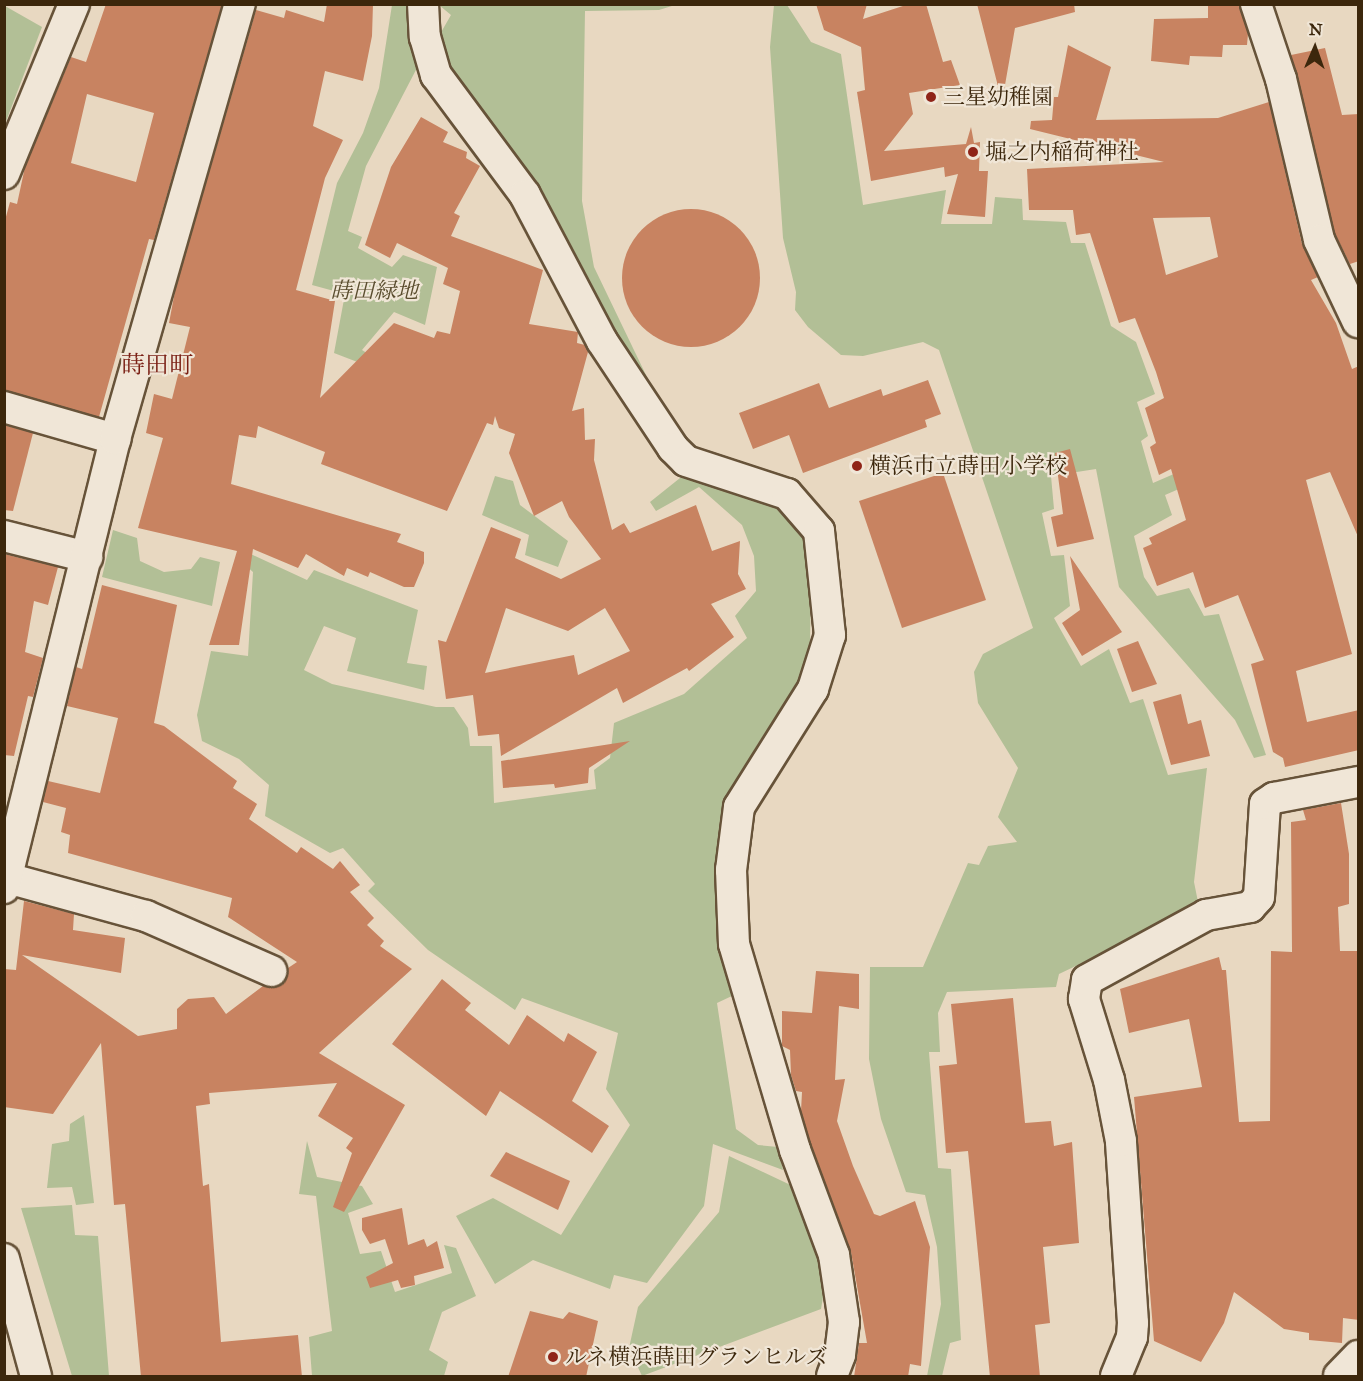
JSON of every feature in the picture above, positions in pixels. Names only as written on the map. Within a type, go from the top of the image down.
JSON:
[{"type":"street","points":[[4,174],[74,4]]},
{"type":"street","points":[[240,4],[116,440],[6,883],[146,916],[271,971]]},
{"type":"street","points":[[423,4],[425,37],[436,75],[525,195],[602,341],[674,448],[686,461],[787,494],[819,531],[830,634],[813,690],[739,807],[731,870],[734,944],[795,1150],[834,1255],[844,1322],[840,1355],[832,1377]]},
{"type":"street","points":[[1256,4],[1281,79],[1319,240],[1359,322]]},
{"type":"street","points":[[4,407],[116,440]]},
{"type":"street","points":[[4,536],[87,557]]},
{"type":"street","points":[[1116,1377],[1132,1337],[1133,1323],[1121,1141],[1109,1080],[1084,999],[1087,980],[1206,915],[1250,907],[1259,897],[1265,804],[1274,798],[1359,782]]},
{"type":"street","points":[[4,1260],[36,1377]]},
{"type":"street","points":[[1339,1377],[1359,1356]]},
{"type":"green space","name":"蒔田緑地","points":[[392,5],[409,5],[418,66],[366,166],[348,231],[362,237],[358,248],[392,267],[403,255],[437,267],[425,325],[394,312],[362,350],[387,366],[386,373],[334,353],[345,294],[312,285],[337,183],[363,133],[379,88]]},
{"type":"green space","points":[[439,5],[675,5],[659,10],[585,11],[582,201],[594,267],[658,400],[489,137],[436,41],[451,15]]},
{"type":"green space","points":[[774,5],[787,5],[811,42],[841,54],[863,205],[946,190],[941,224],[992,224],[995,197],[1022,199],[1023,220],[1066,222],[1071,243],[1085,243],[1111,326],[1136,342],[1155,394],[1137,402],[1148,436],[1141,441],[1153,483],[1197,464],[1202,479],[1165,495],[1172,515],[1134,536],[1144,577],[1157,596],[1189,588],[1204,616],[1219,614],[1266,755],[1254,758],[1235,720],[1119,587],[1096,469],[1051,476],[1054,509],[1042,513],[1051,556],[1064,555],[1070,606],[1054,618],[1081,666],[1109,649],[1130,703],[1143,699],[1168,775],[1207,768],[1194,882],[1199,907],[1059,974],[1056,987],[947,992],[938,1013],[940,1052],[929,1052],[938,1168],[951,1169],[961,1340],[950,1343],[942,1376],[927,1376],[941,1304],[937,1247],[925,1195],[906,1192],[881,1119],[869,1059],[870,967],[923,967],[968,863],[979,865],[988,846],[1017,842],[998,817],[1018,768],[978,703],[974,672],[983,654],[1033,628],[939,350],[923,342],[863,356],[841,355],[808,327],[795,310],[796,292],[783,238],[770,47]]},
{"type":"green space","points":[[5,6],[42,27],[5,124]]},
{"type":"green space","points":[[690,470],[783,501],[801,522],[811,570],[810,646],[796,686],[757,745],[721,814],[716,920],[734,995],[717,1003],[736,1129],[758,1145],[778,1147],[783,1170],[713,1144],[704,1206],[647,1283],[614,1275],[610,1289],[533,1260],[495,1284],[456,1216],[493,1198],[561,1235],[630,1125],[606,1089],[618,1033],[522,998],[515,1010],[428,950],[368,891],[375,884],[343,848],[330,853],[265,816],[269,785],[239,759],[202,741],[197,715],[211,651],[248,656],[253,572],[239,560],[240,549],[307,580],[314,570],[418,610],[407,663],[427,666],[424,690],[347,671],[356,638],[324,626],[304,670],[332,684],[436,707],[454,707],[468,728],[470,746],[492,746],[494,803],[596,789],[594,770],[610,758],[614,723],[684,694],[747,638],[735,616],[756,591],[754,556],[742,525],[699,487],[656,511],[650,502]]},
{"type":"green space","points":[[495,476],[513,481],[520,505],[568,541],[558,567],[525,555],[529,535],[482,515]]},
{"type":"green space","points":[[113,530],[137,538],[140,561],[164,572],[191,569],[200,557],[220,562],[212,606],[102,577]]},
{"type":"green space","points":[[84,1115],[94,1203],[76,1205],[72,1187],[47,1188],[52,1144],[69,1141],[70,1124]]},
{"type":"green space","points":[[307,1141],[317,1177],[362,1186],[373,1204],[348,1213],[360,1254],[381,1251],[395,1292],[452,1273],[444,1245],[456,1248],[476,1296],[442,1312],[429,1350],[448,1362],[444,1376],[312,1376],[309,1337],[332,1331],[316,1196],[299,1194]]},
{"type":"green space","points":[[729,1156],[799,1189],[825,1285],[821,1309],[642,1376],[629,1348],[638,1307],[719,1212]]},
{"type":"green space","points":[[72,1205],[75,1235],[98,1236],[109,1376],[72,1376],[21,1208]]},
{"type":"building","points":[[106,4],[222,4],[154,240],[149,239],[99,417],[4,390],[4,224],[10,202],[17,204],[25,167],[71,57],[86,62]],"holes":[[[87,94],[154,113],[136,182],[71,163]]]},
{"type":"building","points":[[327,4],[373,4],[372,36],[363,81],[325,71],[313,126],[343,140],[325,178],[296,290],[335,301],[320,398],[394,323],[434,338],[437,331],[450,334],[460,291],[443,284],[448,268],[397,243],[390,258],[365,245],[391,167],[421,117],[448,132],[443,142],[467,152],[466,158],[480,166],[454,213],[460,216],[451,236],[543,270],[529,324],[578,332],[577,343],[585,345],[588,352],[572,411],[584,408],[585,440],[595,439],[594,460],[612,530],[624,523],[630,533],[696,505],[712,551],[740,541],[738,574],[746,589],[711,604],[734,637],[689,671],[687,668],[623,703],[617,688],[501,756],[499,734],[478,736],[473,695],[446,699],[438,640],[446,642],[491,527],[521,539],[515,558],[561,579],[601,559],[569,517],[562,501],[534,516],[509,453],[515,434],[499,428],[495,416],[493,425],[487,423],[447,511],[321,464],[325,452],[258,426],[256,438],[239,435],[231,484],[401,534],[397,542],[424,552],[424,563],[414,587],[404,587],[370,572],[368,577],[347,568],[344,576],[306,554],[298,568],[253,549],[239,645],[209,645],[237,551],[138,528],[163,438],[146,433],[154,394],[172,399],[190,327],[169,323],[175,291],[256,10],[284,18],[286,10],[324,22]],"holes":[[[506,608],[568,631],[605,608],[630,651],[578,675],[574,655],[485,673]]]},
{"type":"building","points":[[816,4],[867,4],[863,19],[909,4],[926,4],[943,62],[951,60],[960,85],[909,93],[913,114],[884,151],[966,144],[971,127],[974,143],[980,142],[979,171],[988,171],[985,217],[947,214],[958,174],[945,177],[944,167],[871,181],[857,92],[865,90],[861,47],[824,30]]},
{"type":"building","points":[[977,4],[1074,4],[1075,12],[1015,28],[1002,102]]},
{"type":"building","points":[[1208,4],[1239,4],[1248,34],[1247,45],[1223,45],[1222,57],[1190,56],[1189,65],[1151,61],[1154,19],[1208,18]]},
{"type":"building","points":[[1068,45],[1111,67],[1096,120],[1218,118],[1269,102],[1302,244],[1318,277],[1311,280],[1336,323],[1352,369],[1359,366],[1359,539],[1330,472],[1306,480],[1352,654],[1296,671],[1307,722],[1359,710],[1359,750],[1285,767],[1283,758],[1273,752],[1251,664],[1264,660],[1238,595],[1205,608],[1193,572],[1157,586],[1143,548],[1152,544],[1149,538],[1186,520],[1171,469],[1159,475],[1150,447],[1156,443],[1145,408],[1164,398],[1156,372],[1135,318],[1119,323],[1090,233],[1076,235],[1073,210],[1029,210],[1027,169],[1164,162],[1030,129],[1031,121],[1052,120],[1054,97],[1058,97]],"holes":[[[1210,217],[1218,257],[1166,275],[1153,218]]]},
{"type":"building","points":[[1325,48],[1342,115],[1359,114],[1359,261],[1350,264],[1335,234],[1291,55]]},
{"type":"building","points":[[691,209],[717,215],[729,221],[739,230],[748,240],[754,252],[760,278],[754,304],[748,316],[739,326],[729,335],[717,341],[691,347],[665,341],[653,335],[643,326],[634,316],[628,304],[622,278],[628,252],[634,240],[643,230],[653,221],[665,215]]},
{"type":"building","points":[[928,380],[941,414],[925,420],[927,427],[803,473],[789,435],[753,449],[739,413],[819,383],[829,408],[881,389],[883,396]]},
{"type":"building","points":[[4,425],[33,433],[13,511],[4,510]]},
{"type":"building","points":[[1070,449],[1094,539],[1057,547],[1051,517],[1063,514],[1055,453]]},
{"type":"building","points":[[943,473],[986,600],[902,628],[859,501]]},
{"type":"building","points":[[4,554],[58,567],[48,605],[34,601],[25,652],[43,658],[33,697],[28,696],[14,756],[4,755]]},
{"type":"building","points":[[1070,556],[1122,632],[1082,656],[1062,623],[1080,610]]},
{"type":"building","points":[[102,585],[177,605],[154,723],[164,726],[237,781],[233,788],[257,804],[249,819],[297,853],[301,847],[333,869],[340,861],[360,885],[350,892],[374,918],[367,925],[384,941],[380,946],[412,969],[319,1053],[405,1105],[344,1212],[333,1207],[352,1153],[346,1148],[353,1138],[318,1116],[337,1083],[209,1093],[210,1104],[196,1106],[203,1186],[209,1184],[221,1342],[298,1335],[302,1377],[141,1377],[125,1204],[114,1205],[101,1043],[53,1114],[4,1107],[4,969],[16,970],[24,901],[74,914],[73,930],[125,938],[121,973],[22,955],[138,1036],[177,1029],[177,1009],[188,999],[214,997],[226,1014],[263,986],[282,985],[288,968],[297,962],[228,917],[232,898],[68,853],[70,835],[61,832],[66,808],[43,802],[48,781],[100,793],[118,718],[67,706],[76,667],[82,669]]},
{"type":"building","points":[[1138,641],[1157,684],[1132,692],[1117,649]]},
{"type":"building","points":[[1181,694],[1188,724],[1201,720],[1210,756],[1171,765],[1153,702]]},
{"type":"building","points":[[630,741],[589,768],[588,783],[555,788],[554,784],[503,788],[501,761]]},
{"type":"building","points":[[1341,803],[1349,854],[1349,904],[1338,907],[1340,951],[1359,951],[1359,1320],[1343,1318],[1342,1343],[1309,1340],[1309,1333],[1284,1329],[1234,1292],[1224,1323],[1201,1362],[1154,1341],[1134,1097],[1202,1087],[1189,1019],[1129,1033],[1120,989],[1219,957],[1222,970],[1226,970],[1239,1122],[1270,1121],[1271,951],[1292,952],[1291,822],[1306,820],[1303,810]]},
{"type":"building","points":[[816,971],[859,974],[859,1009],[839,1006],[835,1080],[845,1079],[837,1121],[853,1166],[874,1214],[880,1216],[915,1201],[930,1247],[921,1366],[910,1364],[908,1377],[854,1377],[859,1343],[867,1343],[851,1252],[811,1145],[801,1111],[802,1092],[796,1091],[791,1075],[790,1050],[782,1046],[782,1011],[812,1013]]},
{"type":"building","points":[[442,979],[471,1003],[465,1010],[509,1045],[527,1015],[564,1042],[568,1033],[597,1052],[572,1101],[609,1126],[592,1153],[500,1091],[486,1116],[392,1044]]},
{"type":"building","points":[[1013,998],[1025,1123],[1051,1121],[1054,1146],[1072,1142],[1079,1243],[1043,1247],[1050,1323],[1035,1325],[1040,1377],[990,1377],[968,1151],[946,1153],[939,1066],[957,1064],[951,1004]]},
{"type":"building","points":[[506,1152],[570,1181],[558,1210],[490,1176]]},
{"type":"building","points":[[402,1208],[408,1245],[424,1239],[427,1247],[437,1241],[444,1268],[414,1276],[415,1285],[401,1288],[398,1280],[370,1288],[366,1277],[393,1263],[385,1239],[370,1244],[362,1230],[362,1218]]},
{"type":"building","name":"ルネ横浜蒔田グランヒルズ","points":[[530,1311],[563,1319],[569,1312],[598,1321],[586,1377],[508,1377]]},
{"type":"place","name":"三星幼稚園","points":[[931,97]]},
{"type":"place","name":"堀之内稲荷神社","points":[[973,152]]},
{"type":"place","name":"横浜市立蒔田小学校","points":[[857,466]]},
{"type":"place","name":"ルネ横浜蒔田グランヒルズ","points":[[553,1357]]},
{"type":"district","name":"蒔田町","points":[[157,366]]}]
